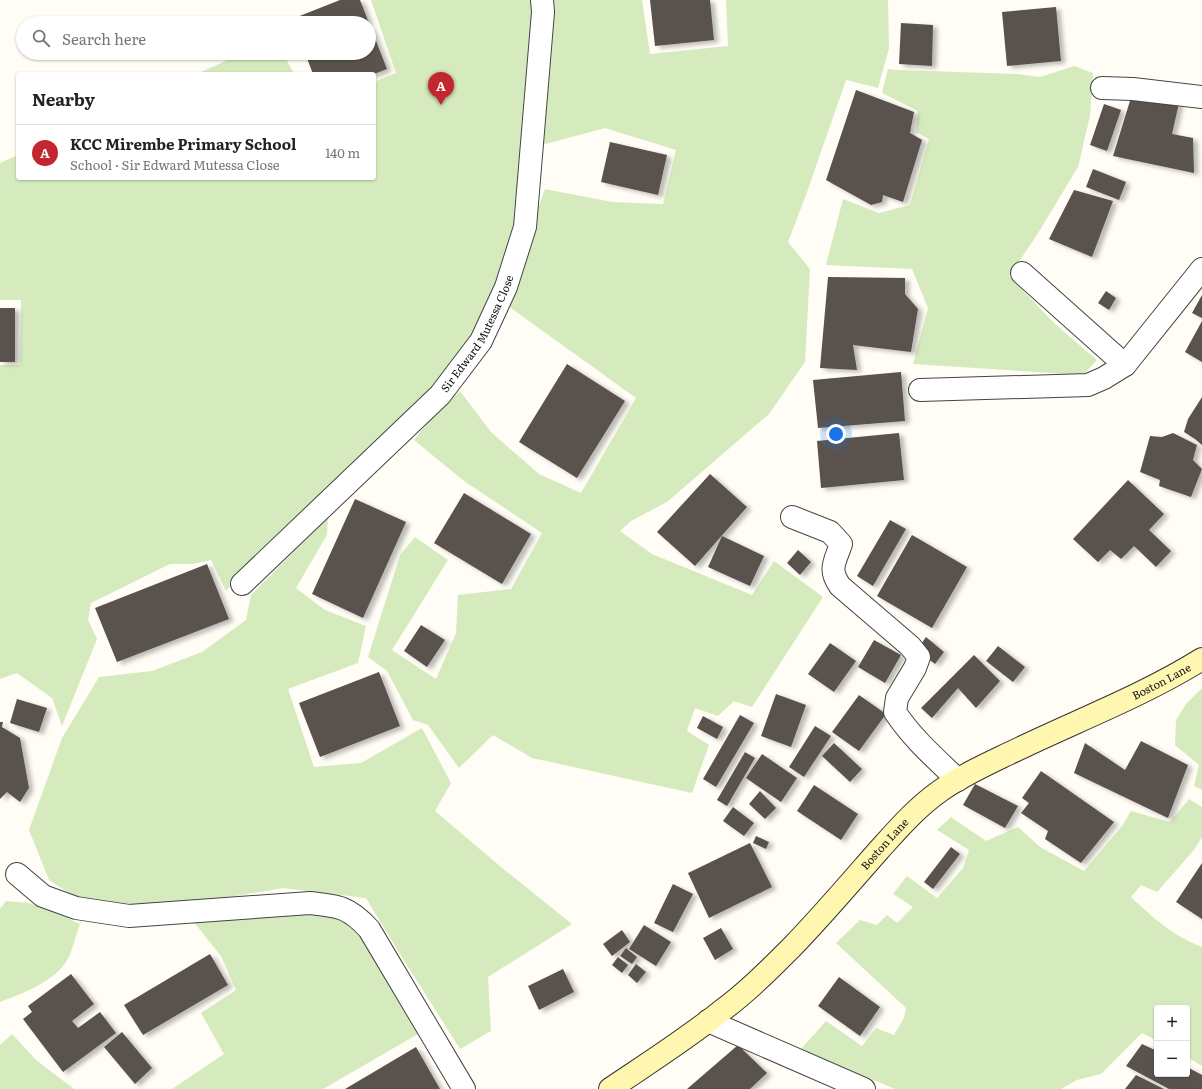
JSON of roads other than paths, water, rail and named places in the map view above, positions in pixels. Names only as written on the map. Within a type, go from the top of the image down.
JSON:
[{"type":"street","name":"Sir Edward Mutessa Close","points":[[242,584],[440,395],[481,341],[506,287],[525,227],[543,12],[542,0]]},
{"type":"street","points":[[1102,88],[1133,89],[1202,97]]},
{"type":"street","points":[[920,390],[1088,385],[1104,378],[1125,365],[1202,269]]},
{"type":"street","points":[[1022,273],[1125,365]]},
{"type":"street","points":[[792,517],[830,532],[841,544],[833,571],[840,586],[900,636],[919,656],[915,668],[897,698],[895,712],[904,725],[958,780]]},
{"type":"street","name":"Boston Lane","points":[[610,1089],[685,1038],[752,986],[792,947],[922,804],[941,790],[1028,744],[1139,694],[1175,676],[1202,659]]},
{"type":"street","points":[[17,874],[43,896],[76,908],[129,916],[310,903],[334,905],[346,909],[359,918],[369,929],[464,1089]]},
{"type":"street","points":[[708,1021],[864,1089]]},
{"type":"place","name":"KCC Mirembe Primary School","points":[[441,105]]}]
